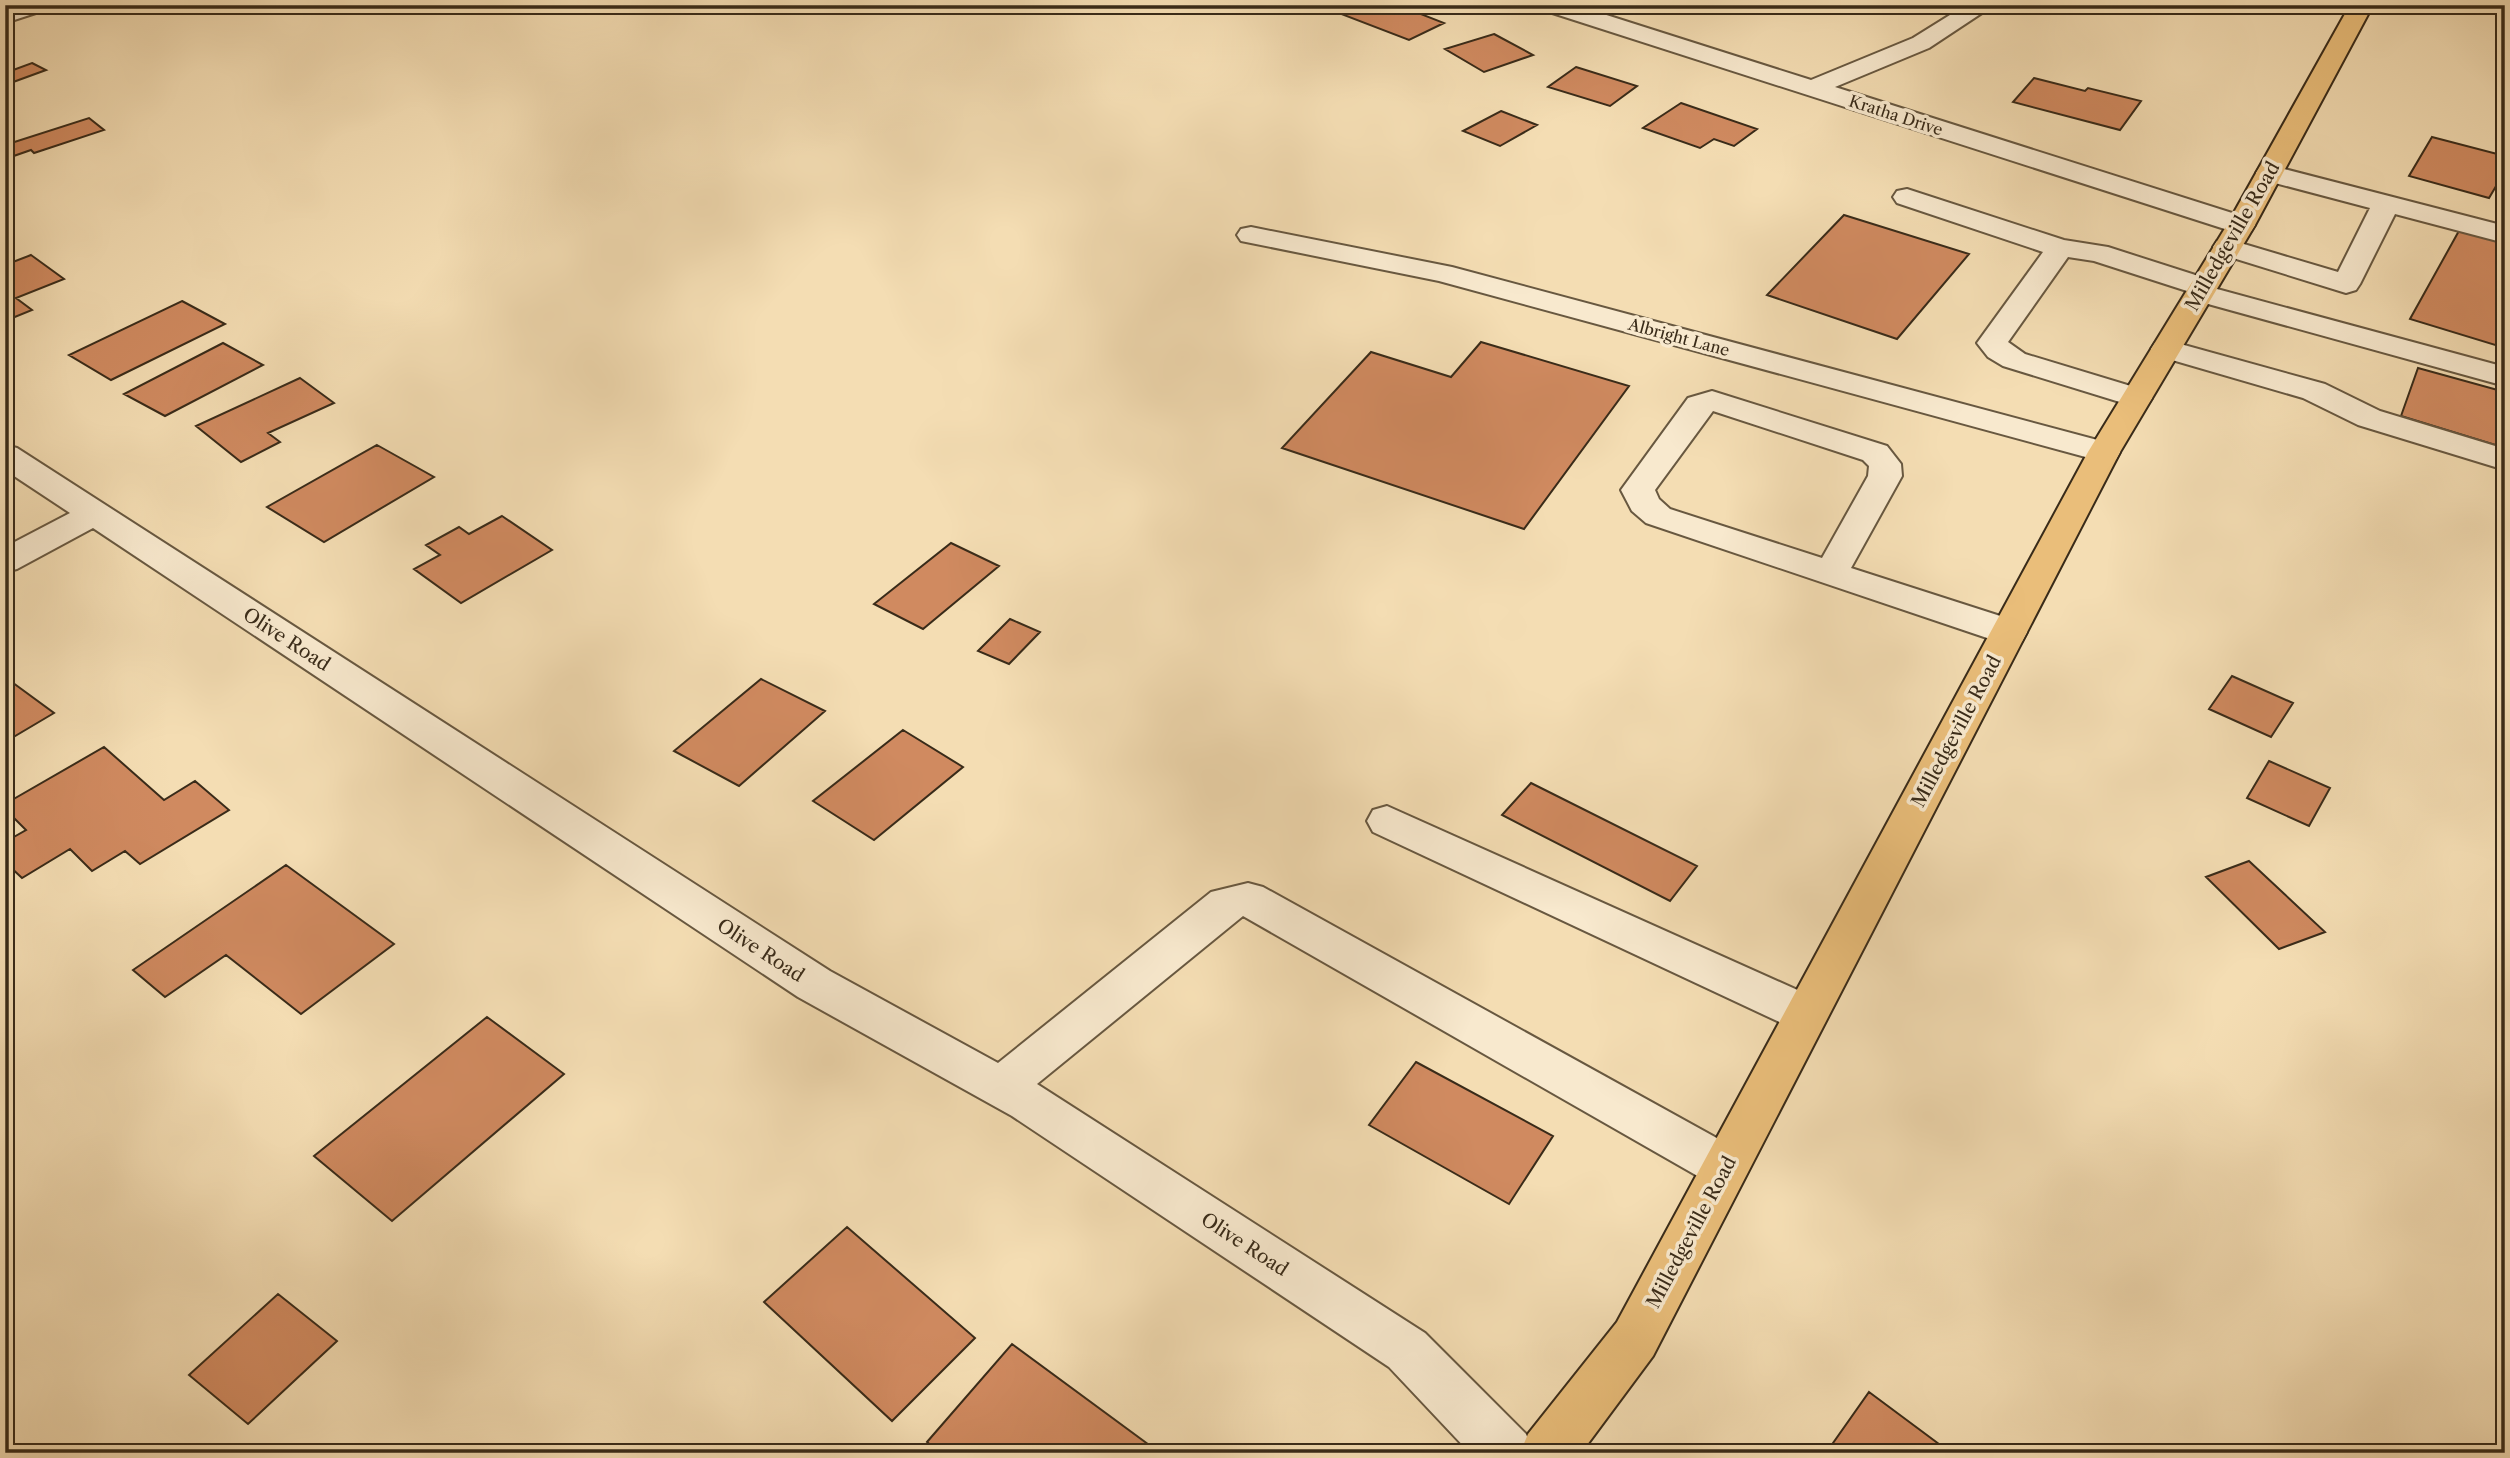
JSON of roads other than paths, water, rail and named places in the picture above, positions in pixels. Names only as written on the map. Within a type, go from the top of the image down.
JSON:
[{"type":"main road","name":"Milledgeville Road","points":[[1547,1453],[1635,1339],[2104,452],[2234,236],[2362,5]]},
{"type":"street","points":[[5,16],[37,5]]},
{"type":"street","name":"Kratha Drive","points":[[1552,5],[1812,88],[2234,236],[2346,284],[2386,204]]},
{"type":"street","points":[[1812,88],[1921,43],[1983,5]]},
{"type":"street","points":[[2269,173],[2505,235]]},
{"type":"street","points":[[1907,197],[2060,248],[2098,253],[2202,290],[2505,377]]},
{"type":"street","name":"Albright Lane","points":[[1251,235],[1443,273],[2104,452]]},
{"type":"street","points":[[2060,248],[1992,343],[2014,360],[2136,398]]},
{"type":"street","points":[[2166,349],[2314,391],[2369,418],[2505,460]]},
{"type":"street","points":[[1831,573],[1885,476],[1885,464],[1875,453],[1712,400],[1699,405],[1638,490],[1644,504],[1658,516],[2009,632]]},
{"type":"street","name":"Olive Road","points":[[5,455],[814,984],[1001,1087],[1407,1350],[1507,1453]]},
{"type":"street","points":[[5,561],[94,514]]},
{"type":"street","points":[[1387,821],[1806,1014]]},
{"type":"street","points":[[1001,1087],[1226,904],[1248,899],[1725,1167]]}]
